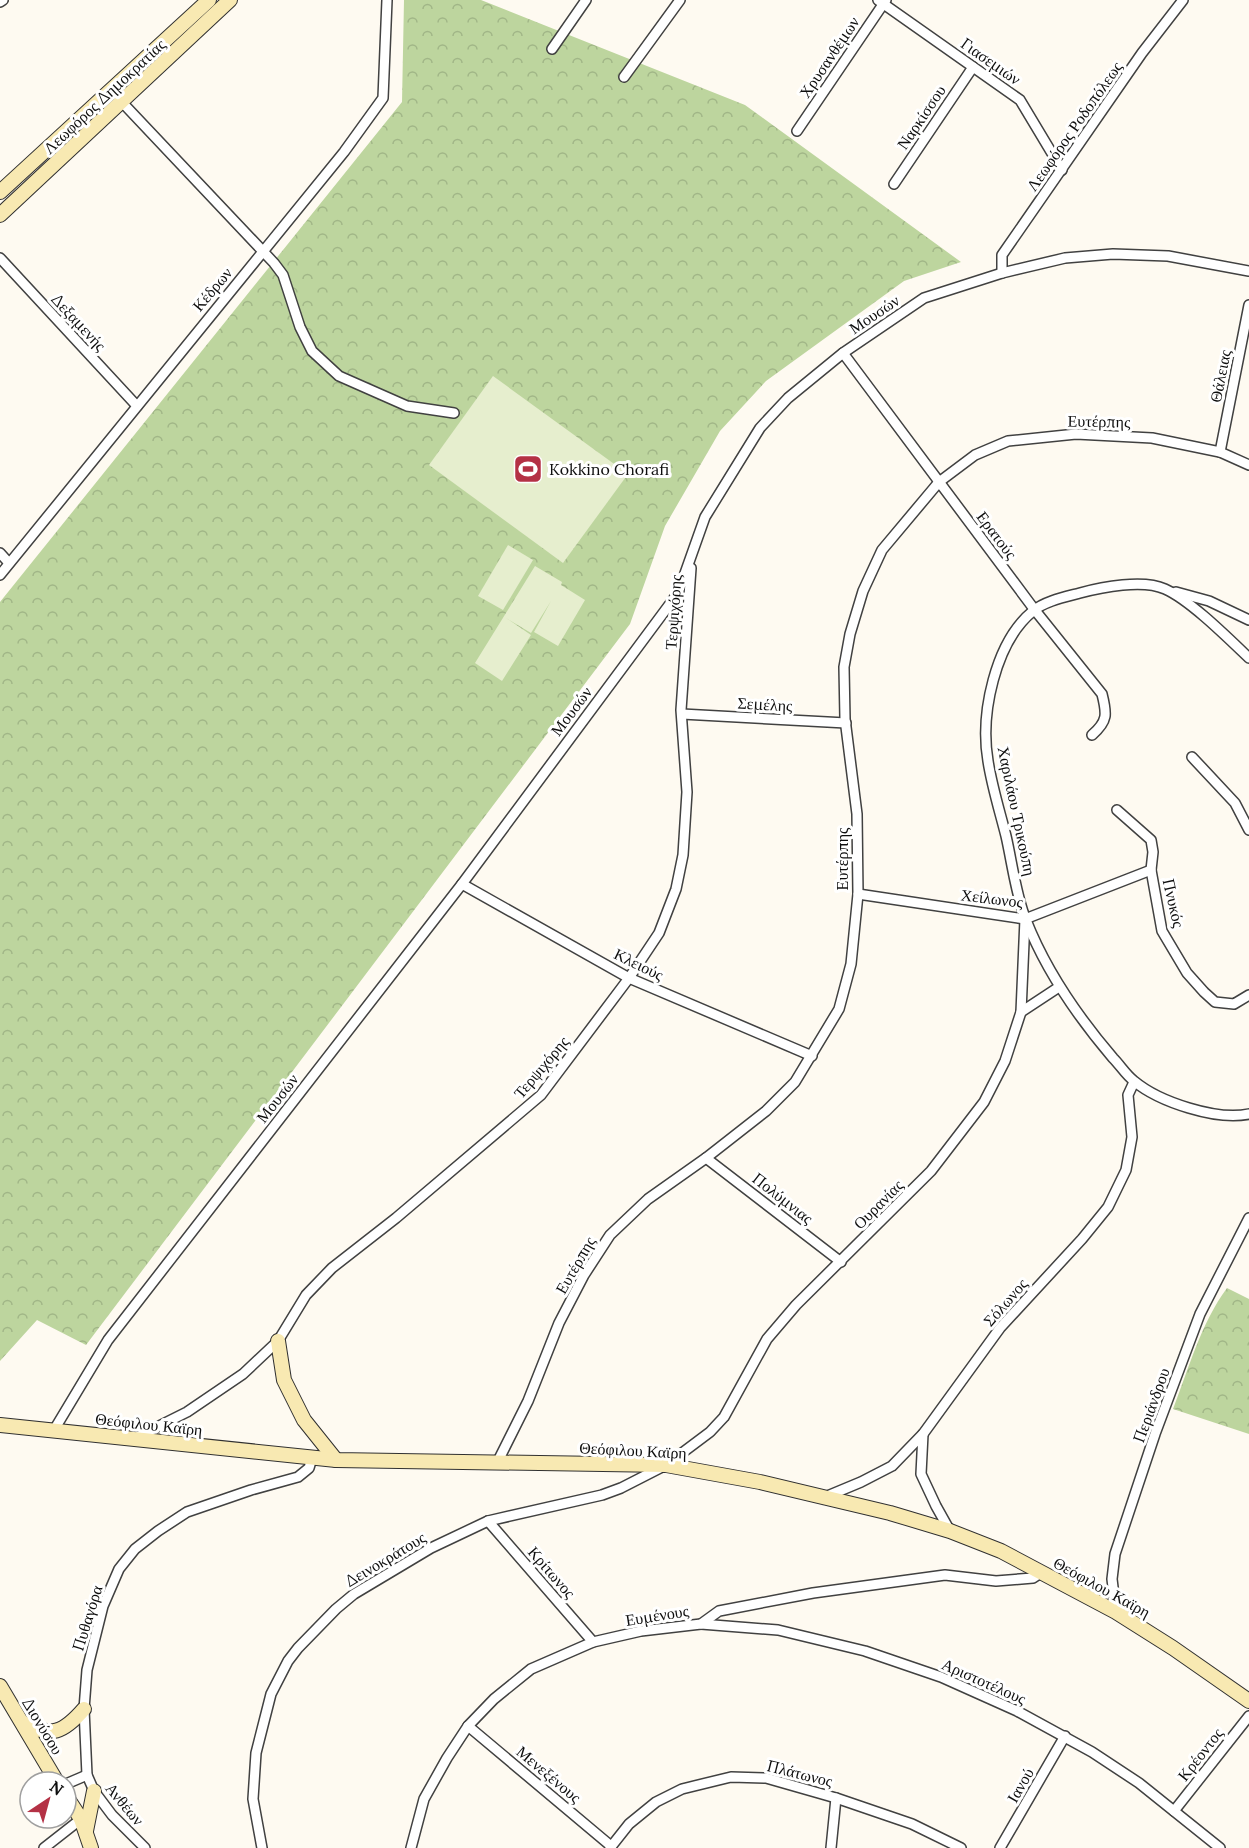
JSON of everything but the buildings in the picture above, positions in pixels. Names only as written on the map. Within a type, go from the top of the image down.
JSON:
[{"type":"street","name":"Λεωφόρος Δημοκρατίας","points":[[0,192],[209,0]]},
{"type":"street","name":"Λεωφόρος Δημοκρατίας","points":[[0,215],[230,0]]},
{"type":"street","name":"Κέδρων","points":[[0,575],[382,102],[387,0]]},
{"type":"street","points":[[552,49],[586,0]]},
{"type":"street","points":[[624,77],[680,0]]},
{"type":"street","name":"Λεωφόρος Ροδοπόλεως","points":[[1002,273],[1002,255],[1142,53],[1182,0]]},
{"type":"street","name":"Γιασεμιών","points":[[883,1],[1020,100],[1062,170]]},
{"type":"street","name":"Χρυσανθέμων","points":[[797,131],[883,1]]},
{"type":"street","name":"Ναρκίσσου","points":[[894,184],[973,67]]},
{"type":"street","points":[[111,90],[283,275],[300,327],[312,351],[339,376],[407,406],[454,413]]},
{"type":"street","name":"Μουσών","points":[[54,1430],[108,1340],[462,884],[678,593],[705,517],[760,428],[788,398],[843,353],[924,298],[1002,273],[1065,258],[1113,254],[1168,256],[1249,271]]},
{"type":"street","name":"Δεξαμενής","points":[[0,258],[137,406]]},
{"type":"street","name":"Θάλειας","points":[[1220,452],[1249,305]]},
{"type":"street","name":"Ερατούς","points":[[843,353],[1034,609],[1102,694],[1106,711],[1102,726],[1092,735]]},
{"type":"street","name":"Ευτέρπης","points":[[498,1461],[528,1401],[560,1323],[584,1275],[610,1235],[648,1199],[706,1158],[766,1111],[795,1082],[839,1009],[851,964],[858,894],[857,814],[846,723],[844,668],[850,634],[863,591],[882,550],[939,482],[975,456],[1008,441],[1076,434],[1152,438],[1220,452],[1249,465]]},
{"type":"street","points":[[0,553],[9,563]]},
{"type":"street","name":"Τερψιχόρης","points":[[133,1439],[187,1412],[243,1374],[278,1341],[306,1295],[332,1268],[404,1211],[541,1095],[629,978],[659,933],[676,890],[683,855],[687,792],[682,714],[692,557]]},
{"type":"street","name":"Χαριλάου Τρικούπη","points":[[1249,658],[1190,606],[1165,589],[1133,585],[1104,587],[1059,599],[1034,609],[1016,629],[999,661],[986,713],[988,760],[1025,919],[1059,987],[1100,1042],[1134,1082],[1157,1095],[1203,1113],[1224,1116],[1249,1114]]},
{"type":"street","points":[[1165,589],[1209,601],[1249,620]]},
{"type":"street","points":[[678,593],[688,598]]},
{"type":"street","name":"Σεμέλης","points":[[682,714],[846,723]]},
{"type":"street","points":[[1192,757],[1235,803],[1249,830]]},
{"type":"street","name":"Πνυκός","points":[[1117,810],[1151,840],[1153,852],[1151,870],[1162,931],[1188,973],[1215,1002],[1233,1004],[1249,996]]},
{"type":"street","name":"Χείλωνος","points":[[858,894],[1025,919],[1151,870]]},
{"type":"street","name":"Κλειούς","points":[[462,884],[629,978],[812,1056]]},
{"type":"street","name":"Ουρανίας","points":[[666,1465],[710,1432],[724,1417],[767,1340],[796,1305],[930,1171],[984,1102],[1005,1061],[1021,1012],[1025,919]]},
{"type":"street","points":[[1021,1012],[1059,987]]},
{"type":"street","name":"Σόλωνος","points":[[825,1497],[892,1466],[923,1434],[1000,1329],[1108,1207],[1126,1170],[1132,1137],[1128,1095],[1134,1082]]},
{"type":"street","name":"Πολύμνιας","points":[[706,1158],[841,1262]]},
{"type":"street","name":"Περιάνδρου","points":[[1116,1612],[1112,1579],[1115,1554],[1155,1434],[1200,1314],[1249,1218]]},
{"type":"street","points":[[278,1341],[284,1380],[304,1420],[336,1460]]},
{"type":"street","name":"Θεόφιλου Καϊρη","points":[[0,1425],[336,1460],[666,1465],[760,1482],[890,1513],[950,1531],[1002,1551],[1116,1612],[1249,1701]]},
{"type":"street","points":[[923,1434],[921,1474],[950,1531]]},
{"type":"street","name":"Πυθαγόρα","points":[[87,1775],[84,1709],[87,1670],[103,1606],[119,1569],[135,1549],[187,1512],[298,1477],[309,1468],[312,1458]]},
{"type":"street","name":"Δεινοκράτους","points":[[262,1848],[253,1799],[256,1753],[271,1694],[288,1661],[336,1609],[368,1584],[431,1548],[488,1521],[602,1495],[666,1465]]},
{"type":"street","name":"Κρίτωνος","points":[[488,1521],[593,1642]]},
{"type":"street","name":"Ευμένους","points":[[411,1848],[424,1799],[468,1726],[494,1699],[531,1669],[593,1642],[641,1631],[701,1624],[719,1611],[813,1593],[945,1575],[996,1581],[1034,1578],[1042,1572]]},
{"type":"street","name":"Αριστοτέλους","points":[[701,1624],[778,1630],[865,1651],[941,1677],[1017,1711],[1065,1736],[1116,1768],[1220,1848]]},
{"type":"street","name":"Διονύσου","points":[[0,1686],[50,1770]]},
{"type":"street","points":[[21,1722],[37,1731],[46,1733],[56,1731],[73,1722],[84,1709]]},
{"type":"street","name":"Κρέοντος","points":[[1174,1811],[1249,1716]]},
{"type":"street","name":"Μενεξένους","points":[[468,1726],[611,1847]]},
{"type":"street","name":"Ιανού","points":[[1000,1848],[1065,1736]]},
{"type":"street","points":[[78,1779],[87,1775]]},
{"type":"street","name":"Ανθέων","points":[[87,1775],[94,1791],[112,1815],[145,1848]]},
{"type":"street","name":"Πλάτωνος","points":[[611,1847],[629,1824],[656,1802],[682,1789],[731,1777],[766,1778],[836,1798],[912,1824],[961,1848]]},
{"type":"street","points":[[44,1848],[84,1825],[94,1791]]},
{"type":"street","points":[[831,1848],[836,1798]]},
{"type":"street","points":[[78,1815],[84,1825],[91,1848]]},
{"type":"green space","points":[[404,0],[481,0],[745,105],[961,262],[904,281],[766,381],[720,431],[665,526],[630,624],[86,1345],[37,1320],[0,1361],[0,602],[402,102]]},
{"type":"green space","name":"Kokkino Chorafi","points":[[493,376],[628,474],[563,563],[429,465]]},
{"type":"green space","points":[[508,545],[533,560],[503,610],[478,596]]},
{"type":"green space","points":[[535,566],[562,582],[561,585],[585,600],[558,646],[534,632],[551,601],[531,633],[506,618],[531,635],[502,681],[475,663]]},
{"type":"green space","points":[[1227,1288],[1249,1299],[1249,1434],[1173,1409],[1203,1331]]},
{"type":"place","name":"Kokkino Chorafi","points":[[528,469]]}]
